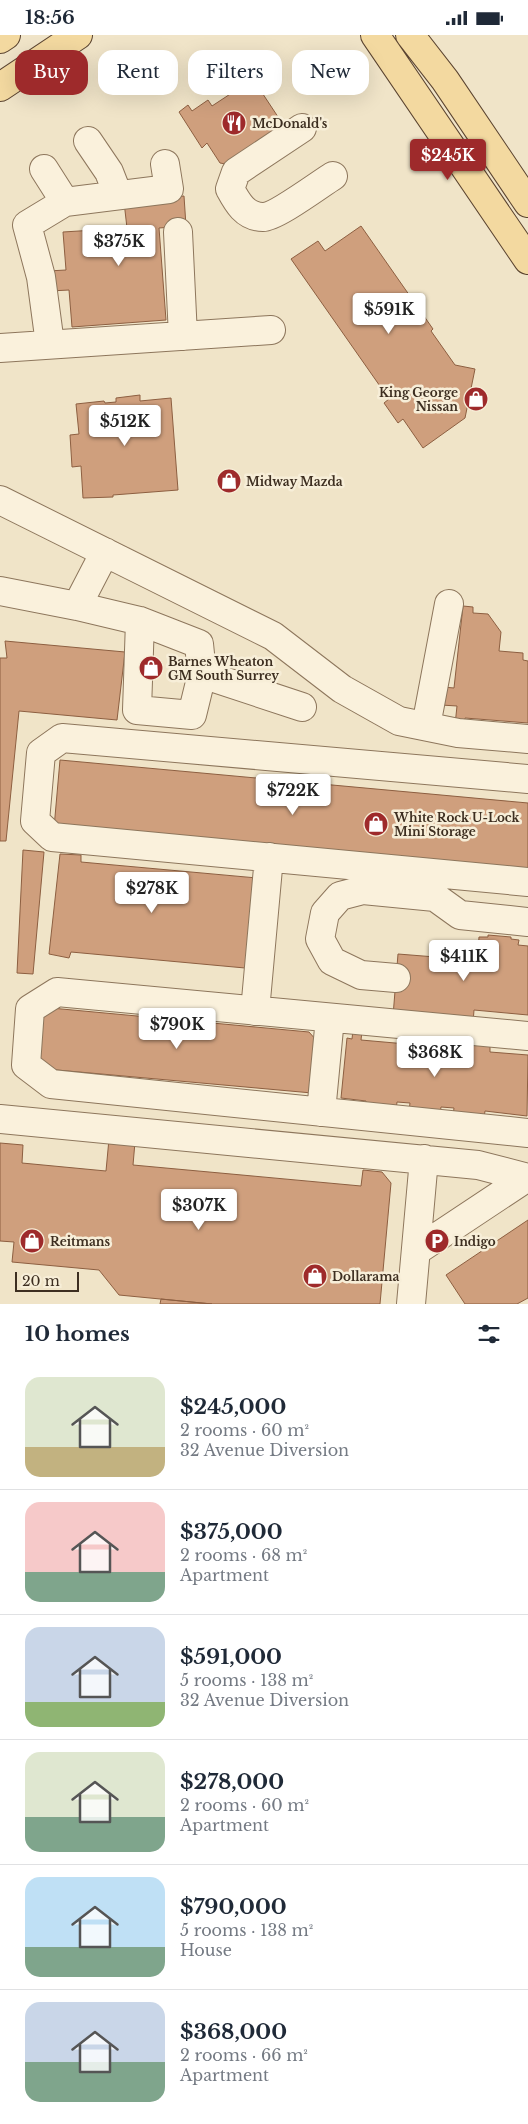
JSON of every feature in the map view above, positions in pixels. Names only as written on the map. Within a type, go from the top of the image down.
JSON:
[{"type":"main road","points":[[0,39],[6,35]]},
{"type":"main road","points":[[0,87],[78,35]]},
{"type":"main road","points":[[375,35],[528,260]]},
{"type":"main road","points":[[410,35],[444,79],[528,203]]},
{"type":"lane","points":[[302,128],[236,172],[230,189],[238,205],[248,213],[264,217],[278,211],[329,170]]},
{"type":"lane","points":[[88,141],[109,172],[118,195]]},
{"type":"lane","points":[[50,344],[40,277],[27,225],[64,202],[169,189],[165,164]]},
{"type":"lane","points":[[44,169],[64,202]]},
{"type":"lane","points":[[178,232],[183,336]]},
{"type":"lane","points":[[0,348],[271,330]]},
{"type":"lane","points":[[0,500],[273,636],[342,689],[399,721],[458,733],[528,739]]},
{"type":"lane","points":[[76,606],[105,553]]},
{"type":"lane","points":[[0,591],[140,621],[200,644],[202,674],[192,715],[137,710],[140,621]]},
{"type":"lane","points":[[426,726],[449,603]]},
{"type":"lane","points":[[202,674],[302,707]]},
{"type":"lane","points":[[528,779],[62,738],[41,753],[35,821],[52,837],[528,882]]},
{"type":"lane","points":[[255,1011],[269,857]]},
{"type":"lane","points":[[396,978],[361,975],[332,961],[320,939],[325,913],[340,896],[363,890],[435,897],[472,916],[528,921]]},
{"type":"lane","points":[[472,916],[502,903],[528,905]]},
{"type":"lane","points":[[528,1036],[57,992],[30,1009],[26,1065],[51,1084],[528,1133]]},
{"type":"lane","points":[[321,1112],[330,1018]]},
{"type":"lane","points":[[0,1119],[478,1165],[527,1178]]},
{"type":"lane","points":[[411,1304],[424,1159]]},
{"type":"lane","points":[[416,1251],[527,1178]]},
{"type":"building","name":"McDonald's","points":[[229,95],[264,95],[288,132],[237,166],[220,163],[207,143],[202,148],[179,112],[188,105],[192,111],[208,100],[212,106]]},
{"type":"building","points":[[184,196],[186,226],[159,228],[166,320],[72,327],[69,290],[50,291],[48,271],[66,270],[63,232],[127,228],[124,202]]},
{"type":"building","points":[[361,226],[433,329],[431,331],[455,365],[475,369],[465,418],[423,448],[403,419],[398,423],[384,403],[389,399],[291,259],[318,241],[325,251]]},
{"type":"building","points":[[140,395],[140,401],[171,398],[178,490],[113,495],[113,497],[83,498],[81,466],[72,467],[70,435],[79,434],[76,404],[104,401],[105,403],[116,402],[116,398]]},
{"type":"building","points":[[463,606],[473,607],[473,613],[488,614],[501,632],[499,651],[523,653],[523,660],[528,661],[528,723],[465,718],[465,725],[455,725],[457,706],[441,705],[443,687],[454,688]]},
{"type":"building","points":[[5,641],[125,652],[117,720],[19,711],[6,841],[0,841],[0,658],[7,658]]},
{"type":"building","points":[[60,760],[528,803],[528,873],[54,828]]},
{"type":"building","points":[[23,850],[44,852],[33,974],[17,973]]},
{"type":"building","points":[[60,854],[81,855],[81,862],[257,878],[245,968],[71,952],[69,958],[49,954]]},
{"type":"building","points":[[488,935],[511,937],[511,939],[519,940],[518,945],[528,946],[528,1015],[474,1010],[473,1023],[393,1016],[398,954],[448,958],[449,950],[478,952],[479,937],[488,937]]},
{"type":"building","points":[[51,1008],[309,1032],[317,1041],[312,1093],[46,1069],[37,1059],[41,1017]]},
{"type":"building","points":[[353,1030],[362,1031],[361,1040],[463,1049],[464,1044],[477,1045],[477,1042],[490,1044],[490,1052],[528,1055],[527,1116],[485,1111],[484,1118],[453,1116],[454,1108],[441,1107],[440,1114],[409,1111],[410,1103],[397,1102],[396,1110],[366,1108],[366,1101],[341,1098],[347,1038],[352,1039]]},
{"type":"building","points":[[109,1139],[135,1142],[133,1165],[361,1186],[363,1170],[382,1172],[391,1183],[380,1304],[212,1304],[119,1295],[99,1270],[12,1262],[14,1242],[0,1241],[0,1143],[23,1145],[22,1163],[106,1171]]},
{"type":"building","points":[[528,1220],[528,1298],[517,1304],[465,1304],[446,1275]]},
{"type":"building","points":[[161,1299],[212,1304],[160,1304]]},
{"type":"place","name":"McDonald's","points":[[234,123]]},
{"type":"place","name":"King George Nissan","points":[[476,399]]},
{"type":"place","name":"Midway Mazda","points":[[229,481]]},
{"type":"place","name":"Barnes Wheaton GM South Surrey","points":[[151,668]]},
{"type":"place","name":"White Rock U-Lock Mini Storage","points":[[376,824]]},
{"type":"place","name":"Reitmans","points":[[32,1241]]},
{"type":"place","name":"Indigo","points":[[437,1241]]},
{"type":"place","name":"Dollarama","points":[[315,1276]]}]
